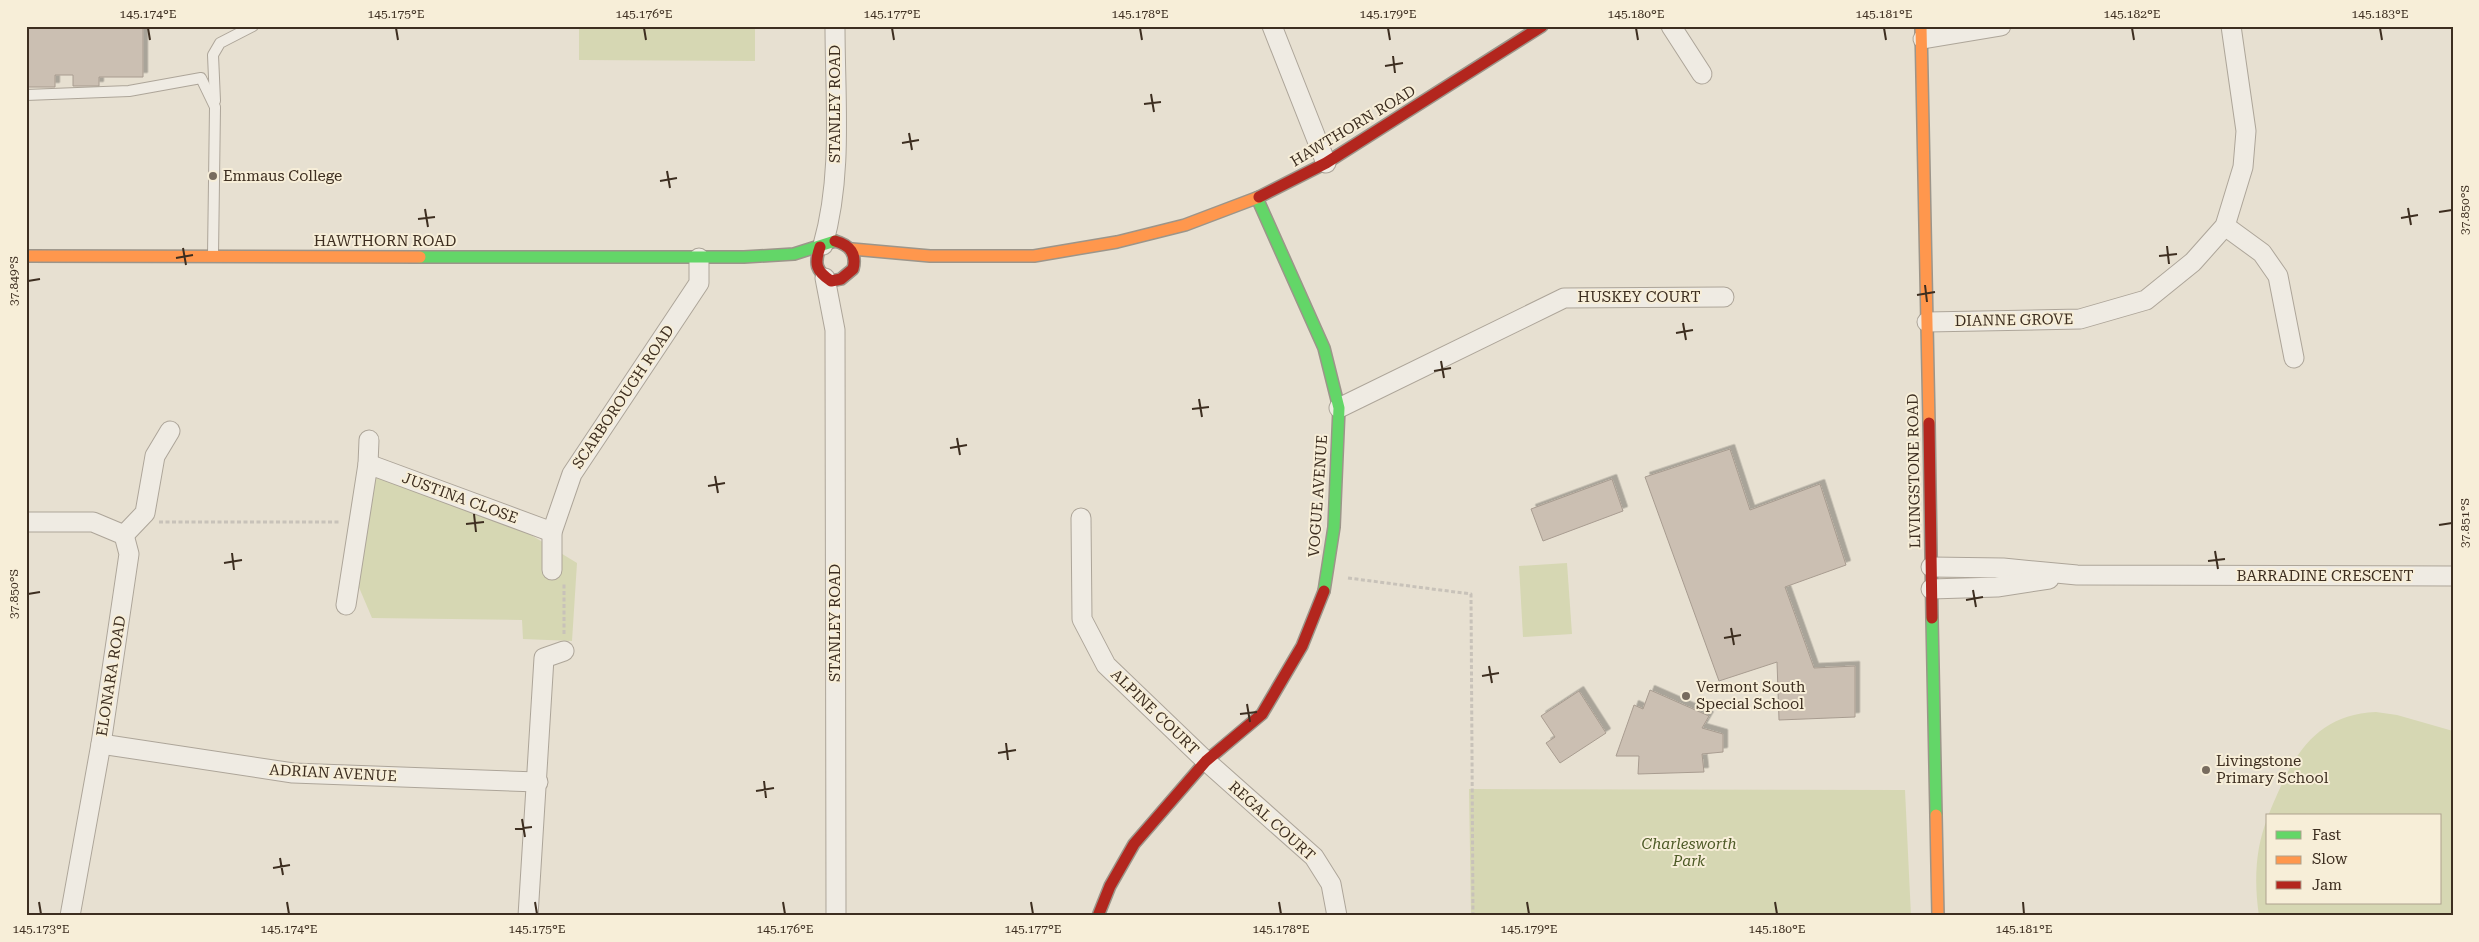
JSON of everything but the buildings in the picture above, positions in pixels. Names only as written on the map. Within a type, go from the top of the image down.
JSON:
[{"type":"main road","name":"HAWTHORN ROAD","points":[[851,248],[930,256],[1034,256],[1117,242],[1185,224],[1256,198],[1326,163],[1542,26]]},
{"type":"main road","name":"LIVINGSTONE ROAD","points":[[1922,33],[1938,916]]},
{"type":"main road","name":"VOGUE AVENUE","points":[[1098,916],[1110,886],[1134,844],[1206,762],[1262,714],[1302,646],[1325,588],[1334,527],[1339,408],[1324,348],[1256,198]]},
{"type":"main road","points":[[833,241],[840,241],[851,248],[855,263],[854,273],[838,281],[820,276],[815,260],[822,246],[833,241]]},
{"type":"main road","name":"HAWTHORN ROAD","points":[[26,256],[699,258],[794,254],[822,246]]},
{"type":"main road","name":"HAWTHORN ROAD","points":[[877,264],[930,256]]},
{"type":"main road","name":"HAWTHORN ROAD","points":[[744,257],[794,266]]},
{"type":"street","name":"STANLEY ROAD","points":[[822,246],[830,218],[835,182],[835,26]]},
{"type":"street","points":[[1272,26],[1326,163]]},
{"type":"street","points":[[1670,26],[1702,74]]},
{"type":"street","points":[[1922,33],[2001,26]]},
{"type":"street","name":"DIANNE GROVE","points":[[1927,322],[2080,319],[2146,300],[2193,262],[2225,226],[2244,167],[2246,130],[2231,26]]},
{"type":"street","name":"STANLEY ROAD","points":[[835,182],[840,216],[851,248]]},
{"type":"street","points":[[2225,226],[2262,253],[2278,276],[2294,358]]},
{"type":"street","name":"SCARBOROUGH ROAD","points":[[552,570],[552,532],[572,474],[698,283],[699,258]]},
{"type":"street","name":"STANLEY ROAD","points":[[836,916],[835,330],[843,288],[854,273]]},
{"type":"street","name":"STANLEY ROAD","points":[[820,276],[835,330]]},
{"type":"street","name":"HUSKEY COURT","points":[[1339,408],[1564,298],[1724,297]]},
{"type":"street","points":[[26,522],[93,522],[124,536],[145,513],[155,456],[170,431]]},
{"type":"street","points":[[346,605],[368,464],[369,440]]},
{"type":"street","name":"JUSTINA CLOSE","points":[[368,464],[552,532]]},
{"type":"street","name":"ALPINE COURT","points":[[1081,518],[1082,619],[1106,665],[1206,762]]},
{"type":"street","name":"ELONARA ROAD","points":[[70,916],[100,744],[129,554],[124,536]]},
{"type":"street","name":"BARRADINE CRESCENT","points":[[1931,567],[2003,568],[2077,575],[2453,576]]},
{"type":"street","name":"BARRADINE CRESCENT","points":[[1931,590],[1997,586],[2077,575]]},
{"type":"street","points":[[528,916],[538,782],[544,658],[564,645]]},
{"type":"street","name":"ADRIAN AVENUE","points":[[100,744],[293,774],[538,782]]},
{"type":"street","name":"REGAL COURT","points":[[1206,762],[1314,857],[1331,884],[1337,916]]},
{"type":"lane","points":[[213,256],[215,107],[213,54],[220,43],[253,26]]},
{"type":"lane","points":[[26,95],[129,91],[201,78],[215,107]]},
{"type":"path","points":[[159,522],[341,522]]},
{"type":"path","points":[[1345,578],[1471,594],[1473,916]]},
{"type":"path","points":[[564,584],[564,645]]},
{"type":"green space","points":[[579,26],[755,26],[755,61],[579,60]]},
{"type":"green space","points":[[374,472],[531,535],[577,563],[572,641],[523,639],[522,620],[372,618],[358,585]]},
{"type":"green space","points":[[1567,563],[1572,634],[1523,637],[1519,566]]},
{"type":"green space","points":[[2376,712],[2397,715],[2453,731],[2453,916],[2259,916],[2256,878],[2260,841],[2266,823],[2266,904],[2442,904],[2442,814],[2269,814],[2285,777],[2306,745],[2319,732],[2335,722],[2354,715]]},
{"type":"green space","name":"Charlesworth Park","points":[[1469,789],[1905,790],[1911,916],[1471,916]]},
{"type":"traffic: fast","points":[[1257,198],[1324,348],[1339,408],[1334,527],[1324,591]]},
{"type":"traffic: fast","points":[[420,257],[744,257],[794,254],[835,241]]},
{"type":"traffic: fast","points":[[1932,618],[1936,815]]},
{"type":"traffic: slow","points":[[1921,26],[1929,423]]},
{"type":"traffic: slow","points":[[852,249],[930,256],[1034,256],[1117,242],[1185,225],[1259,197]]},
{"type":"traffic: slow","points":[[26,256],[420,257]]},
{"type":"traffic: slow","points":[[1936,815],[1938,916]]},
{"type":"traffic: jam","points":[[1259,197],[1326,163],[1542,26]]},
{"type":"traffic: jam","points":[[820,247],[817,258],[819,270],[831,281],[841,279],[853,269],[854,259],[851,251],[845,245],[835,241]]},
{"type":"traffic: jam","points":[[1929,423],[1932,618]]},
{"type":"traffic: jam","points":[[1098,916],[1110,886],[1134,844],[1206,761],[1262,714],[1302,646],[1324,591]]},
{"type":"place","name":"Emmaus College","points":[[213,176]]},
{"type":"place","name":"Vermont South Special School","points":[[1686,696]]},
{"type":"place","name":"Livingstone Primary School","points":[[2206,770]]}]
